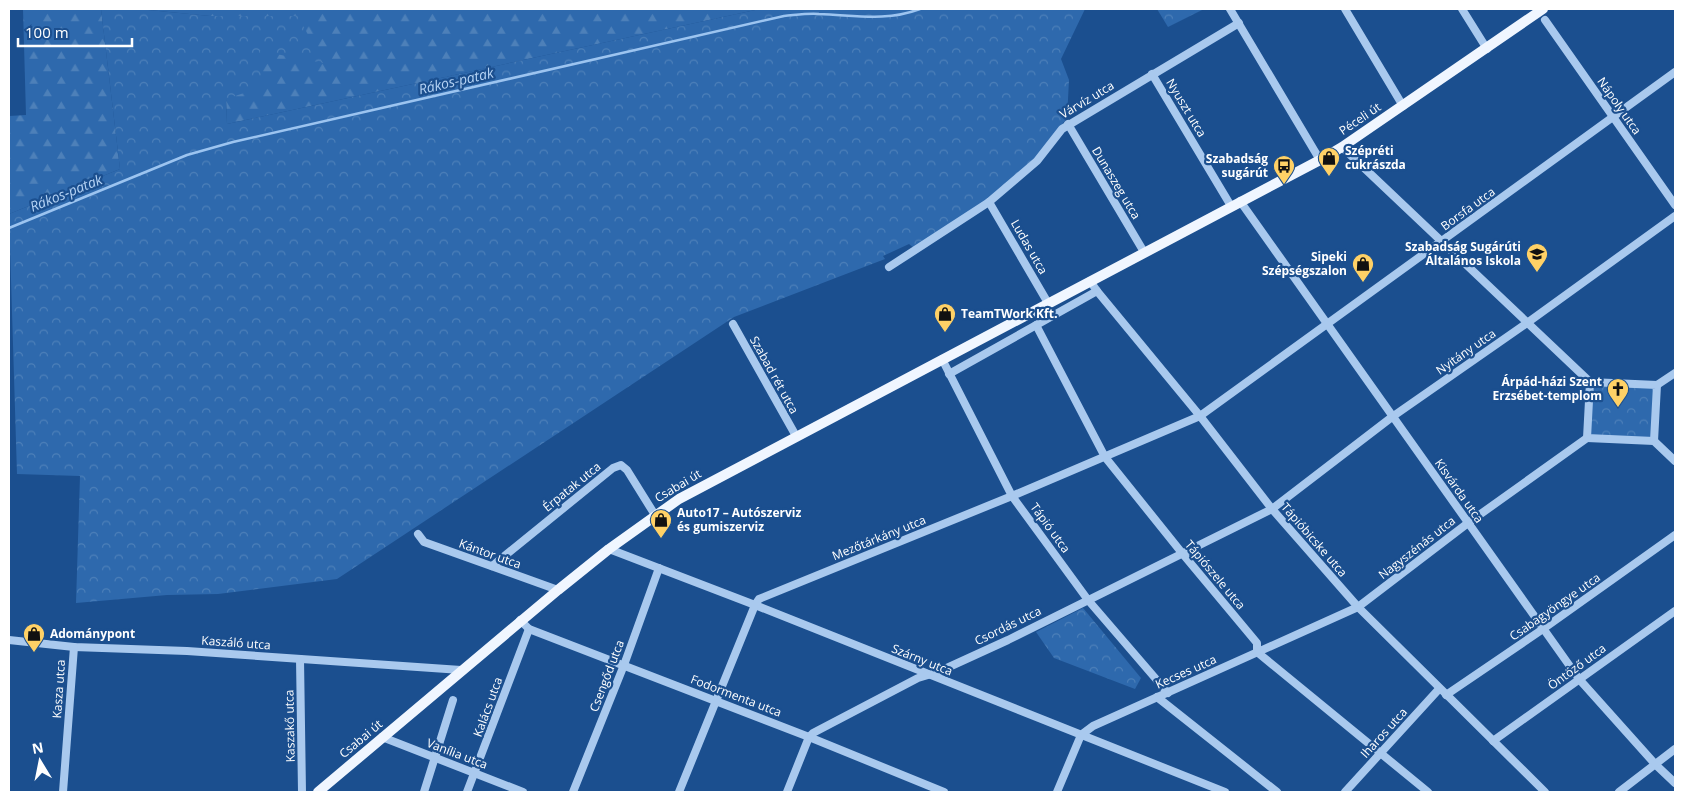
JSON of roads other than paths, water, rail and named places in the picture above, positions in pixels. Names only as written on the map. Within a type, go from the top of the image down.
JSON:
[{"type":"main road","name":"Péceli út","points":[[1048,303],[1342,147],[1543,9]]},
{"type":"main road","name":"Csabai út","points":[[318,792],[520,620],[655,515],[704,484],[1048,303]]},
{"type":"street","points":[[1230,9],[1320,160]]},
{"type":"street","points":[[1345,9],[1403,106]]},
{"type":"street","points":[[1462,9],[1487,49]]},
{"type":"street","name":"Nápoly utca","points":[[1545,20],[1675,205]]},
{"type":"street","name":"Várvíz utca","points":[[889,267],[989,202],[1037,161],[1062,128],[1239,23]]},
{"type":"street","name":"Borsfa utca","points":[[1200,416],[1675,72]]},
{"type":"street","name":"Nyuszt utca","points":[[1152,74],[1236,204]]},
{"type":"street","name":"Dunaszeg utca","points":[[1068,124],[1144,252]]},
{"type":"street","points":[[1342,147],[1590,382],[1657,385],[1675,373]]},
{"type":"street","name":"Ludas utca","points":[[989,202],[1048,303]]},
{"type":"street","name":"Kisvárda utca","points":[[1236,204],[1327,324],[1579,679],[1655,764],[1675,783]]},
{"type":"street","name":"Nyitány utca","points":[[1272,509],[1392,416],[1527,323],[1675,216]]},
{"type":"street","name":"Tápióbicske utca","points":[[1090,281],[1096,291],[1200,416],[1272,509],[1358,607],[1545,792]]},
{"type":"street","points":[[949,374],[1096,291]]},
{"type":"street","name":"Szabad rét utca","points":[[733,324],[796,436]]},
{"type":"street","name":"Tápiószele utca","points":[[1036,326],[1105,457],[1257,643],[1257,652],[1428,792]]},
{"type":"street","name":"Tápió utca","points":[[942,359],[1012,496],[1088,600],[1168,693]]},
{"type":"street","points":[[1590,382],[1587,438],[1654,441],[1675,461]]},
{"type":"street","points":[[1654,441],[1657,385]]},
{"type":"street","name":"Mezőtárkány utca","points":[[755,605],[759,599],[1012,496],[1200,416]]},
{"type":"street","name":"Nagyszénás utca","points":[[1358,607],[1468,523],[1587,438]]},
{"type":"street","name":"Érpatak utca","points":[[492,566],[613,468],[622,465],[655,515]]},
{"type":"street","name":"Csordás utca","points":[[809,737],[813,733],[918,678],[930,675],[1008,640],[1272,509]]},
{"type":"street","name":"Kántor utca","points":[[418,534],[424,542],[558,590]]},
{"type":"street","name":"Csabagyöngye utca","points":[[1446,695],[1675,535]]},
{"type":"street","name":"Szárny utca","points":[[609,549],[1225,792]]},
{"type":"street","name":"Csengőd utca","points":[[573,792],[624,665],[659,568]]},
{"type":"street","points":[[679,792],[755,605]]},
{"type":"street","name":"Kecses utca","points":[[1081,735],[1093,726],[1358,607]]},
{"type":"street","name":"Öntöző utca","points":[[1493,741],[1675,611]]},
{"type":"street","name":"Fodormenta utca","points":[[520,620],[529,629],[716,700],[944,792]]},
{"type":"street","name":"Kalács utca","points":[[467,792],[476,773],[529,629]]},
{"type":"street","name":"Kaszáló utca","points":[[9,640],[74,647],[187,651],[461,670]]},
{"type":"street","name":"Kasza utca","points":[[63,792],[74,647]]},
{"type":"street","name":"Kaszakő utca","points":[[300,659],[302,792]]},
{"type":"street","name":"Iharos utca","points":[[1345,792],[1439,688]]},
{"type":"street","points":[[1157,697],[1277,792]]},
{"type":"street","points":[[424,792],[453,700]]},
{"type":"street","points":[[1057,792],[1081,735]]},
{"type":"street","points":[[787,792],[809,737]]},
{"type":"street","name":"Vanília utca","points":[[382,738],[524,792]]},
{"type":"street","points":[[1619,792],[1675,750]]},
{"type":"street","points":[[1531,792],[1536,785]]},
{"type":"waterway","name":"Rákos-patak","points":[[9,228],[187,155],[233,142],[784,16],[815,14],[882,17],[920,9]]},
{"type":"place","name":"Szépréti cukrászda","points":[[1329,177]]},
{"type":"place","name":"Szabadság sugárút","points":[[1284,185]]},
{"type":"place","name":"Szabadság Sugárúti Általános Iskola","points":[[1537,273]]},
{"type":"place","name":"Sipeki Szépségszalon","points":[[1363,283]]},
{"type":"place","name":"TeamTWork Kft.","points":[[945,333]]},
{"type":"place","name":"Árpád-házi Szent Erzsébet-templom","points":[[1618,408]]},
{"type":"place","name":"Auto17 – Autószerviz és gumiszerviz","points":[[661,539]]},
{"type":"place","name":"Adománypont","points":[[34,653]]}]
